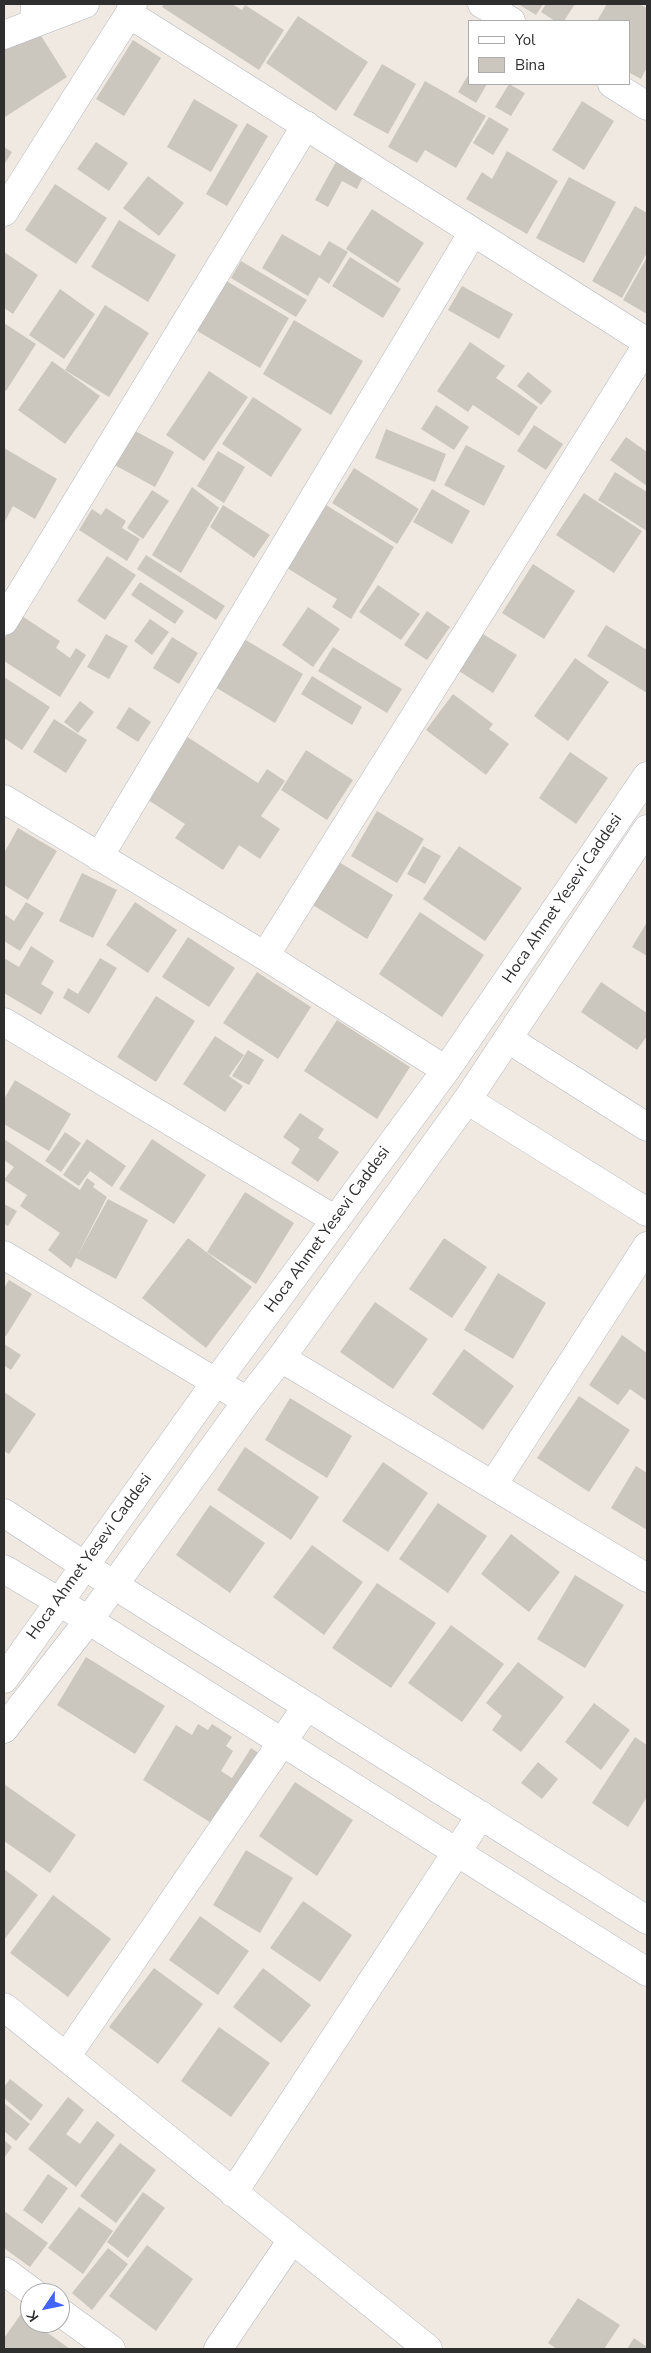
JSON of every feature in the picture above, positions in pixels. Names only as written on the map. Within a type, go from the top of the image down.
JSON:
[{"type":"street","points":[[4,35],[34,14],[85,4]]},
{"type":"street","points":[[482,4],[508,20]]},
{"type":"street","points":[[4,212],[131,9],[306,125],[647,344],[265,956]]},
{"type":"street","points":[[614,85],[647,106]]},
{"type":"street","points":[[4,621],[306,125]]},
{"type":"street","points":[[99,857],[473,232]]},
{"type":"street","name":"Hoca Ahmet Yesevi Caddesi","points":[[4,1679],[58,1600],[216,1382],[446,1070],[647,776]]},
{"type":"street","points":[[4,799],[265,956],[446,1070]]},
{"type":"street","name":"Hoca Ahmet Yesevi Caddesi","points":[[4,1729],[88,1621],[247,1401],[281,1358],[466,1100],[647,830]]},
{"type":"street","points":[[4,1022],[336,1220]]},
{"type":"street","points":[[508,1039],[647,1127]]},
{"type":"street","points":[[466,1100],[647,1212]]},
{"type":"street","points":[[493,1485],[647,1246]]},
{"type":"street","points":[[4,1255],[247,1401]]},
{"type":"street","points":[[281,1358],[647,1578]]},
{"type":"street","points":[[4,1513],[114,1585],[647,1920]]},
{"type":"street","points":[[4,1569],[58,1600],[282,1744],[647,1972]]},
{"type":"street","points":[[66,2057],[307,1706]]},
{"type":"street","points":[[233,2193],[481,1815]]},
{"type":"street","points":[[4,2007],[428,2349]]},
{"type":"street","points":[[218,2349],[292,2240]]},
{"type":"street","points":[[4,2271],[20,2283]]},
{"type":"street","points":[[70,2319],[111,2349]]},
{"type":"building","points":[[164,4],[232,4],[242,10],[245,5],[284,30],[259,70],[162,7]]},
{"type":"building","points":[[518,4],[543,4],[536,15]]},
{"type":"building","points":[[546,4],[575,4],[565,20],[553,20],[541,12]]},
{"type":"building","points":[[607,4],[639,4],[647,8],[647,67],[641,79],[631,74],[631,20],[598,20]]},
{"type":"building","points":[[298,16],[368,62],[336,111],[266,63]]},
{"type":"building","points":[[38,31],[67,77],[5,117],[4,46]]},
{"type":"building","points":[[133,40],[161,58],[124,116],[96,99]]},
{"type":"building","points":[[382,64],[416,84],[388,134],[353,115]]},
{"type":"building","points":[[468,75],[468,85],[486,85],[476,103],[458,92]]},
{"type":"building","points":[[425,81],[486,116],[456,168],[425,150],[417,163],[388,147]]},
{"type":"building","points":[[508,85],[525,93],[511,116],[495,107]]},
{"type":"building","points":[[194,99],[238,125],[211,172],[167,147]]},
{"type":"building","points":[[582,101],[614,121],[584,170],[552,150]]},
{"type":"building","points":[[489,117],[509,129],[493,155],[473,143]]},
{"type":"building","points":[[247,123],[268,136],[227,206],[206,194]]},
{"type":"building","points":[[96,142],[128,163],[109,191],[77,169]]},
{"type":"building","points":[[4,147],[12,152],[4,165]]},
{"type":"building","points":[[507,151],[558,181],[527,234],[466,199],[482,172],[492,179]]},
{"type":"building","points":[[337,160],[364,175],[357,189],[342,181],[328,207],[315,200]]},
{"type":"building","points":[[148,176],[184,203],[159,236],[123,208]]},
{"type":"building","points":[[569,177],[616,202],[584,263],[536,238]]},
{"type":"building","points":[[55,184],[107,218],[76,264],[25,230]]},
{"type":"building","points":[[635,206],[647,213],[647,253],[622,298],[592,281]]},
{"type":"building","points":[[372,209],[424,243],[398,283],[346,249]]},
{"type":"building","points":[[119,220],[176,255],[148,302],[91,267]]},
{"type":"building","points":[[282,234],[320,256],[329,241],[348,252],[329,284],[319,277],[308,296],[262,268]]},
{"type":"building","points":[[4,252],[38,275],[13,314],[4,308]]},
{"type":"building","points":[[350,257],[401,289],[383,318],[332,286]]},
{"type":"building","points":[[647,257],[647,314],[623,300]]},
{"type":"building","points":[[241,261],[307,300],[296,317],[231,278]]},
{"type":"building","points":[[223,279],[289,318],[260,368],[194,329]]},
{"type":"building","points":[[462,286],[513,314],[499,339],[448,310]]},
{"type":"building","points":[[60,289],[95,314],[64,359],[29,335]]},
{"type":"building","points":[[105,305],[149,333],[109,397],[65,370]]},
{"type":"building","points":[[294,320],[363,361],[331,415],[263,374]]},
{"type":"building","points":[[4,323],[36,344],[6,391],[4,390]]},
{"type":"building","points":[[470,342],[505,366],[496,378],[538,407],[519,436],[473,405],[468,412],[437,391]]},
{"type":"building","points":[[52,361],[100,396],[65,444],[18,410]]},
{"type":"building","points":[[209,371],[248,397],[204,461],[166,435]]},
{"type":"building","points":[[528,372],[552,391],[541,405],[517,386]]},
{"type":"building","points":[[253,397],[302,429],[271,477],[222,444]]},
{"type":"building","points":[[436,405],[469,427],[454,450],[421,429]]},
{"type":"building","points":[[534,425],[563,444],[546,470],[517,451]]},
{"type":"building","points":[[128,427],[174,452],[155,487],[109,462]]},
{"type":"building","points":[[386,429],[446,454],[435,482],[375,458]]},
{"type":"building","points":[[626,437],[647,452],[647,486],[610,460]]},
{"type":"building","points":[[466,445],[505,466],[484,506],[444,485]]},
{"type":"building","points":[[4,448],[57,479],[35,519],[13,506],[4,523]]},
{"type":"building","points":[[218,451],[245,467],[224,503],[197,486]]},
{"type":"building","points":[[354,468],[419,509],[397,544],[332,503]]},
{"type":"building","points":[[615,472],[647,492],[647,531],[598,500]]},
{"type":"building","points":[[192,487],[219,508],[181,573],[152,555]]},
{"type":"building","points":[[432,489],[470,511],[452,544],[413,522]]},
{"type":"building","points":[[152,490],[169,501],[143,539],[127,528]]},
{"type":"building","points":[[584,493],[642,531],[614,573],[556,535]]},
{"type":"building","points":[[223,505],[270,535],[254,558],[210,527]]},
{"type":"building","points":[[326,505],[394,547],[351,619],[332,607],[337,599],[287,568]]},
{"type":"building","points":[[106,508],[126,521],[122,528],[140,539],[127,561],[79,530],[92,509],[101,515]]},
{"type":"building","points":[[146,555],[225,606],[216,620],[137,569]]},
{"type":"building","points":[[107,556],[136,575],[105,620],[77,601]]},
{"type":"building","points":[[533,564],[575,591],[544,639],[502,613]]},
{"type":"building","points":[[140,582],[184,611],[175,624],[131,595]]},
{"type":"building","points":[[378,585],[420,614],[401,640],[359,612]]},
{"type":"building","points":[[308,607],[340,629],[313,667],[282,645]]},
{"type":"building","points":[[427,611],[450,627],[427,660],[404,645]]},
{"type":"building","points":[[19,614],[60,641],[56,648],[70,658],[76,648],[86,655],[60,697],[4,661],[4,639]]},
{"type":"building","points":[[150,619],[169,632],[152,655],[134,641]]},
{"type":"building","points":[[606,625],[647,650],[647,693],[587,656]]},
{"type":"building","points":[[106,634],[128,646],[109,679],[87,667]]},
{"type":"building","points":[[483,634],[517,655],[493,693],[459,671]]},
{"type":"building","points":[[172,637],[198,653],[179,684],[153,668]]},
{"type":"building","points":[[244,639],[303,674],[275,723],[215,687]]},
{"type":"building","points":[[333,647],[402,689],[387,713],[318,671]]},
{"type":"building","points":[[575,658],[609,682],[568,741],[534,716]]},
{"type":"building","points":[[312,676],[362,707],[352,725],[301,694]]},
{"type":"building","points":[[4,677],[50,707],[22,750],[4,738]]},
{"type":"building","points":[[453,694],[493,724],[489,729],[509,744],[486,775],[426,730]]},
{"type":"building","points":[[80,701],[94,712],[78,733],[64,722]]},
{"type":"building","points":[[129,707],[151,722],[138,742],[116,728]]},
{"type":"building","points":[[54,719],[87,740],[66,773],[33,752]]},
{"type":"building","points":[[186,736],[258,783],[267,769],[285,781],[261,816],[280,829],[260,859],[239,845],[223,870],[175,838],[185,824],[145,798]]},
{"type":"building","points":[[306,750],[353,780],[327,820],[281,790]]},
{"type":"building","points":[[570,752],[608,778],[576,824],[539,798]]},
{"type":"building","points":[[377,811],[424,839],[397,883],[351,856]]},
{"type":"building","points":[[18,828],[57,851],[28,900],[4,885],[4,853]]},
{"type":"building","points":[[423,846],[441,856],[425,884],[407,874]]},
{"type":"building","points":[[459,846],[522,888],[485,941],[423,899]]},
{"type":"building","points":[[334,859],[393,895],[367,939],[308,902]]},
{"type":"building","points":[[82,873],[117,890],[93,938],[59,921]]},
{"type":"building","points":[[26,902],[44,913],[20,951],[4,941],[4,914],[14,921]]},
{"type":"building","points":[[135,902],[177,930],[148,973],[106,945]]},
{"type":"building","points":[[420,912],[484,955],[442,1017],[379,974]]},
{"type":"building","points":[[647,922],[647,956],[632,947]]},
{"type":"building","points":[[188,937],[235,968],[209,1007],[162,977]]},
{"type":"building","points":[[31,946],[54,961],[41,984],[54,992],[41,1015],[4,993],[4,958],[19,967]]},
{"type":"building","points":[[100,958],[117,968],[89,1014],[63,998],[68,988],[78,994]]},
{"type":"building","points":[[257,972],[311,1007],[278,1059],[223,1023]]},
{"type":"building","points":[[601,982],[647,1013],[647,1036],[637,1050],[581,1012]]},
{"type":"building","points":[[156,996],[195,1021],[156,1082],[117,1057]]},
{"type":"building","points":[[337,1020],[410,1067],[377,1119],[304,1071]]},
{"type":"building","points":[[215,1036],[244,1055],[229,1076],[243,1086],[225,1112],[183,1084]]},
{"type":"building","points":[[248,1050],[264,1060],[249,1085],[232,1076]]},
{"type":"building","points":[[15,1080],[71,1114],[49,1151],[4,1124],[4,1099]]},
{"type":"building","points":[[300,1113],[324,1129],[318,1138],[339,1152],[318,1182],[291,1163],[300,1149],[283,1137]]},
{"type":"building","points":[[65,1132],[81,1143],[61,1172],[45,1161]]},
{"type":"building","points":[[4,1139],[80,1190],[87,1178],[95,1184],[93,1187],[107,1197],[71,1268],[48,1250],[60,1233],[20,1206],[27,1195],[4,1180],[14,1167],[4,1160]]},
{"type":"building","points":[[87,1139],[126,1166],[112,1187],[90,1171],[79,1186],[63,1175]]},
{"type":"building","points":[[152,1139],[206,1175],[174,1224],[119,1189]]},
{"type":"building","points":[[245,1192],[294,1223],[256,1284],[207,1252]]},
{"type":"building","points":[[108,1199],[148,1220],[116,1279],[76,1258]]},
{"type":"building","points":[[4,1204],[17,1211],[8,1226],[4,1224]]},
{"type":"building","points":[[188,1238],[252,1287],[206,1348],[142,1298]]},
{"type":"building","points":[[444,1238],[487,1267],[452,1318],[409,1289]]},
{"type":"building","points":[[498,1273],[546,1303],[513,1359],[464,1330]]},
{"type":"building","points":[[9,1280],[32,1294],[6,1336],[4,1335],[4,1288]]},
{"type":"building","points":[[375,1302],[428,1339],[393,1389],[340,1352]]},
{"type":"building","points":[[622,1335],[647,1353],[647,1401],[630,1389],[618,1405],[589,1385]]},
{"type":"building","points":[[4,1344],[21,1355],[11,1370],[4,1367]]},
{"type":"building","points":[[464,1349],[514,1386],[483,1430],[432,1394]]},
{"type":"building","points":[[4,1392],[36,1414],[9,1454],[4,1451]]},
{"type":"building","points":[[579,1396],[630,1430],[589,1492],[537,1458]]},
{"type":"building","points":[[290,1398],[352,1436],[327,1478],[265,1440]]},
{"type":"building","points":[[245,1447],[319,1497],[291,1540],[217,1490]]},
{"type":"building","points":[[383,1462],[428,1493],[388,1552],[342,1521]]},
{"type":"building","points":[[636,1466],[647,1473],[647,1530],[611,1508]]},
{"type":"building","points":[[438,1503],[487,1536],[448,1593],[399,1559]]},
{"type":"building","points":[[210,1505],[265,1543],[230,1593],[176,1555]]},
{"type":"building","points":[[511,1534],[560,1572],[529,1612],[481,1574]]},
{"type":"building","points":[[312,1545],[363,1582],[324,1635],[273,1597]]},
{"type":"building","points":[[575,1575],[624,1605],[585,1668],[537,1639]]},
{"type":"building","points":[[377,1583],[436,1623],[391,1688],[332,1648]]},
{"type":"building","points":[[451,1625],[504,1664],[462,1722],[408,1683]]},
{"type":"building","points":[[86,1657],[165,1706],[135,1754],[57,1705]]},
{"type":"building","points":[[518,1662],[564,1697],[521,1752],[492,1730],[502,1716],[486,1703]]},
{"type":"building","points":[[594,1703],[630,1730],[601,1770],[565,1742]]},
{"type":"building","points":[[198,1724],[208,1730],[212,1724],[232,1737],[226,1746],[233,1751],[221,1771],[232,1778],[251,1748],[260,1754],[216,1826],[143,1780],[176,1725],[192,1735]]},
{"type":"building","points":[[635,1737],[647,1745],[647,1797],[628,1827],[592,1803]]},
{"type":"building","points":[[538,1762],[558,1779],[542,1799],[521,1783]]},
{"type":"building","points":[[295,1782],[353,1820],[317,1876],[259,1836]]},
{"type":"building","points":[[4,1784],[76,1835],[50,1873],[4,1841]]},
{"type":"building","points":[[246,1850],[293,1878],[260,1933],[213,1905]]},
{"type":"building","points":[[4,1869],[38,1895],[4,1940]]},
{"type":"building","points":[[53,1895],[111,1939],[68,1997],[10,1953]]},
{"type":"building","points":[[303,1901],[352,1935],[320,1982],[270,1948]]},
{"type":"building","points":[[200,1916],[249,1951],[218,1995],[169,1960]]},
{"type":"building","points":[[154,1968],[203,2004],[158,2064],[109,2027]]},
{"type":"building","points":[[263,1968],[311,2005],[281,2043],[233,2007]]},
{"type":"building","points":[[219,2027],[270,2063],[231,2117],[181,2081]]},
{"type":"building","points":[[10,2079],[43,2105],[31,2121],[4,2098],[4,2087]]},
{"type":"building","points":[[68,2097],[84,2110],[66,2134],[80,2144],[97,2121],[115,2135],[76,2187],[28,2149]]},
{"type":"building","points":[[4,2103],[30,2124],[16,2141],[4,2131]]},
{"type":"building","points":[[4,2140],[12,2147],[4,2158]]},
{"type":"building","points":[[120,2143],[156,2170],[116,2223],[80,2196]]},
{"type":"building","points":[[48,2174],[68,2188],[42,2224],[23,2210]]},
{"type":"building","points":[[143,2192],[165,2208],[128,2258],[107,2242]]},
{"type":"building","points":[[79,2207],[113,2231],[83,2274],[48,2248]]},
{"type":"building","points":[[4,2211],[48,2243],[30,2267],[4,2248]]},
{"type":"building","points":[[147,2245],[193,2279],[156,2331],[109,2296]]},
{"type":"building","points":[[108,2248],[128,2264],[92,2310],[72,2293]]},
{"type":"building","points":[[578,2298],[620,2325],[604,2349],[557,2349],[548,2343]]},
{"type":"building","points":[[20,2315],[20,2333],[48,2333],[70,2349],[4,2349],[4,2338]]},
{"type":"building","points":[[634,2338],[647,2347],[647,2349],[627,2349]]}]
